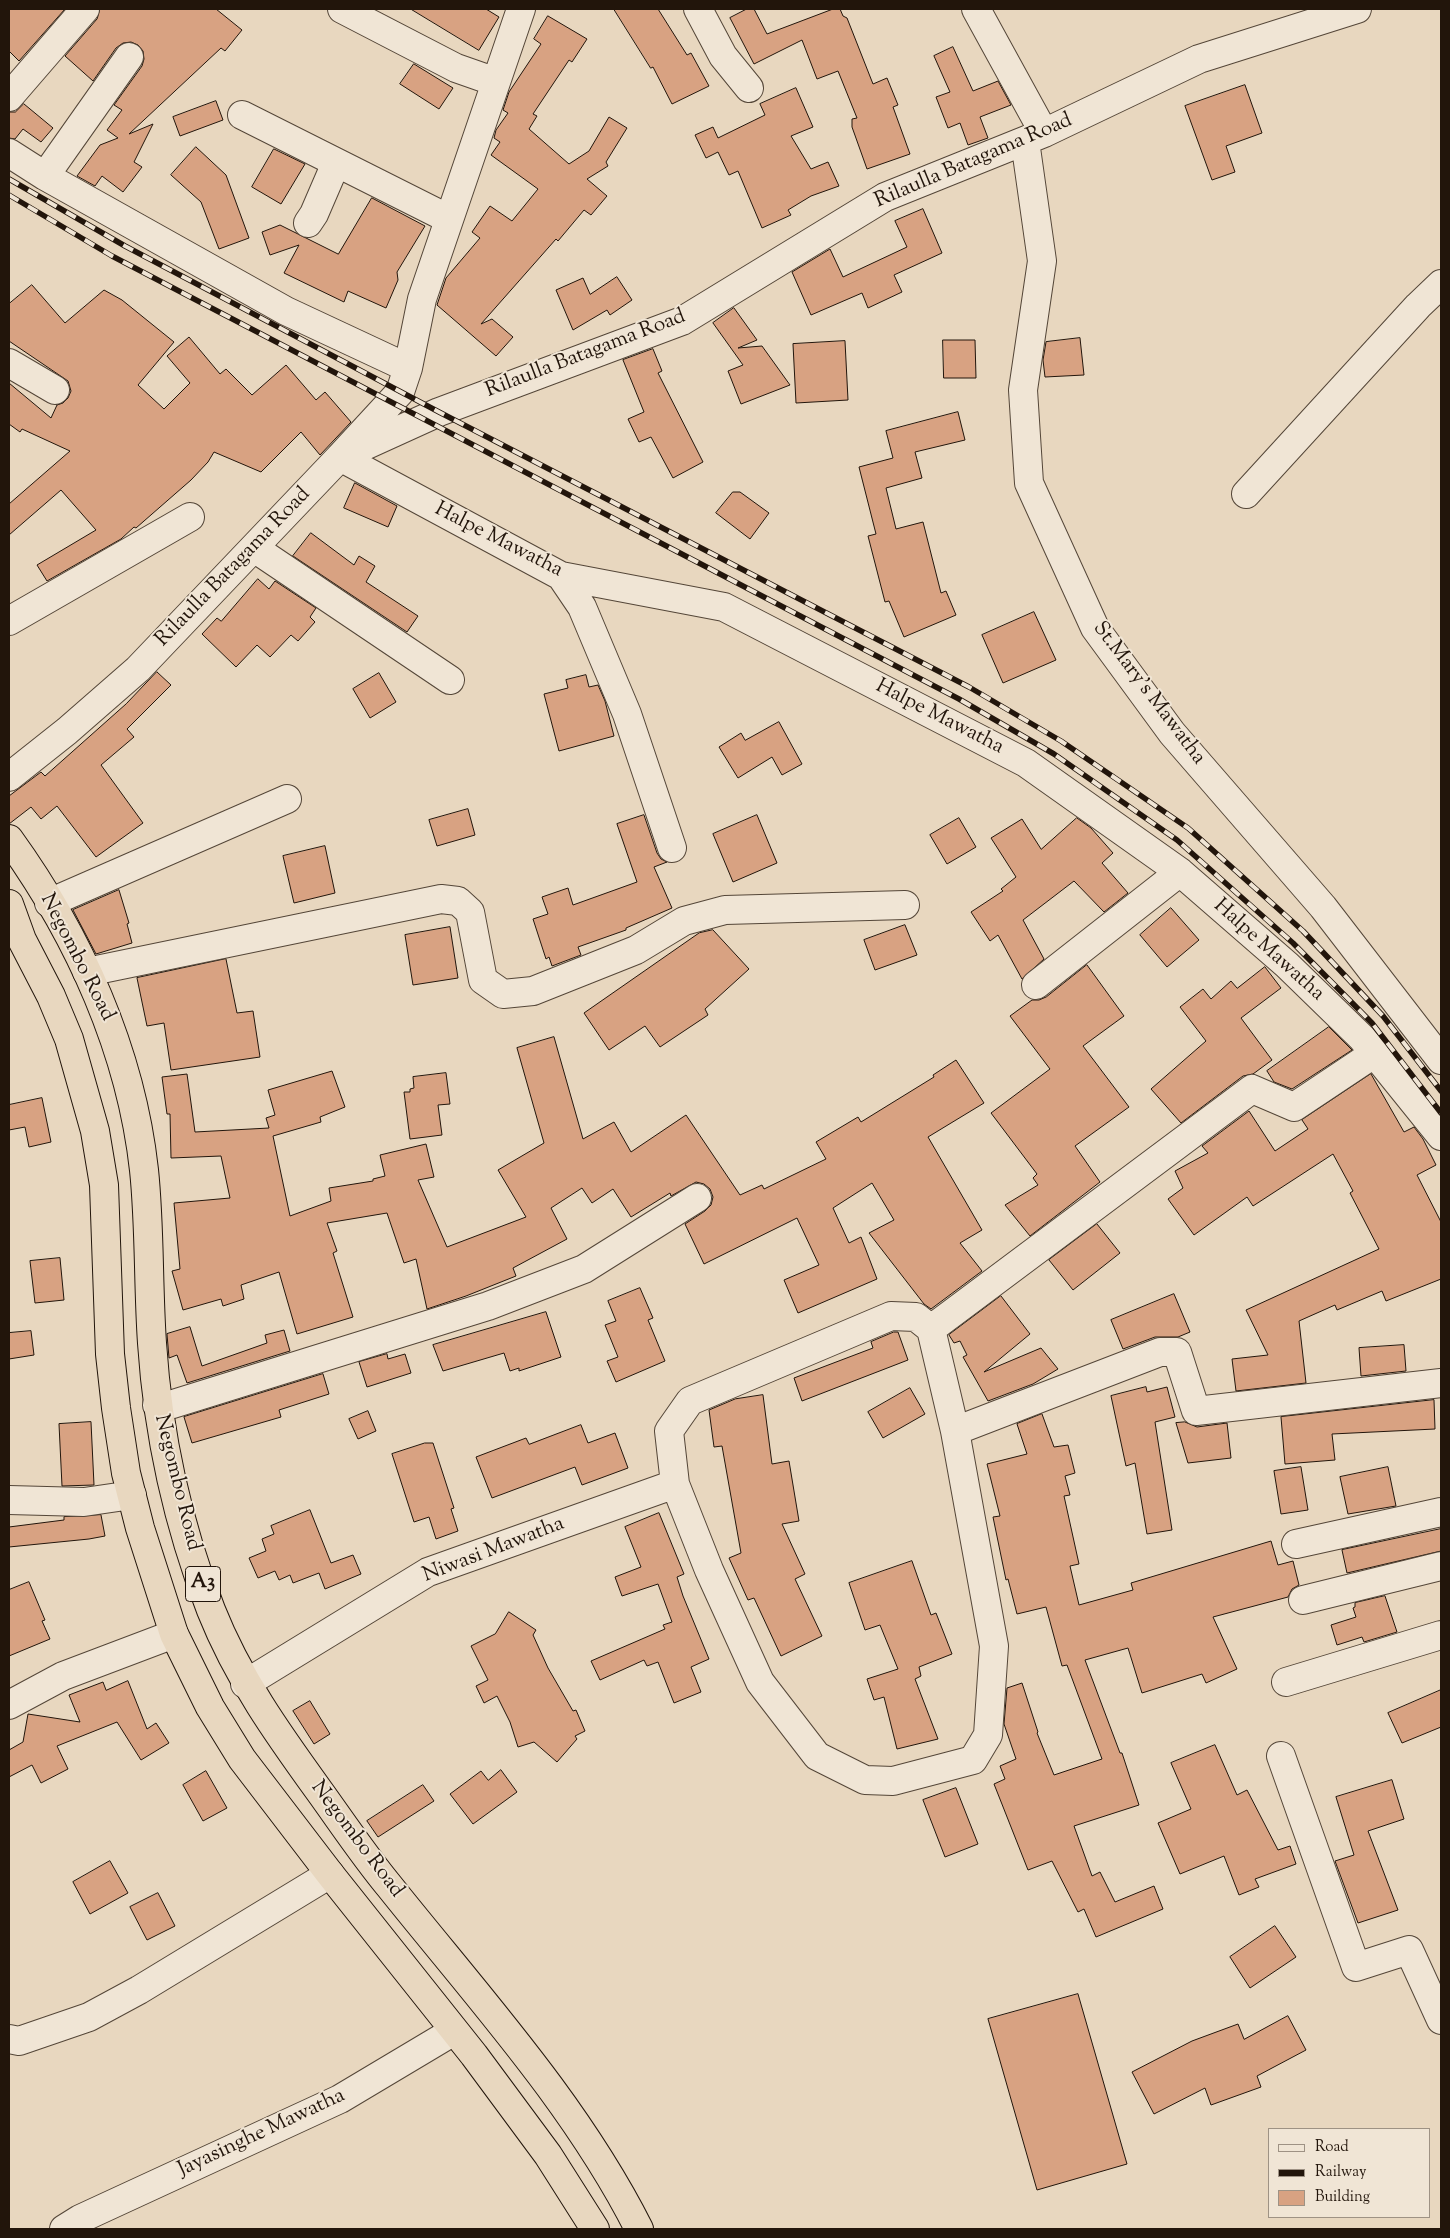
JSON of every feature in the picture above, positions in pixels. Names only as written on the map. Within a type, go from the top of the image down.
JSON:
[{"type":"highway","name":"Negombo Road","points":[[9,839],[50,902],[87,972],[111,1028],[127,1078],[144,1170],[152,1342],[157,1406],[164,1444],[184,1529],[212,1611],[245,1684],[387,1884],[477,1993],[575,2124],[640,2229]]},
{"type":"highway","name":"Negombo Road","points":[[9,904],[22,940],[51,996],[70,1039],[96,1131],[104,1185],[113,1381],[123,1454],[132,1496],[154,1576],[174,1634],[210,1707],[242,1759],[548,2155],[595,2229]]},
{"type":"street","points":[[9,97],[85,9]]},
{"type":"street","points":[[342,9],[456,68],[496,82]]},
{"type":"street","points":[[340,457],[400,392],[408,368],[422,299],[520,9]]},
{"type":"street","points":[[698,9],[723,56],[749,88]]},
{"type":"street","points":[[976,9],[1034,137]]},
{"type":"street","name":"Rilaulla Batagama Road","points":[[9,777],[67,731],[138,669],[340,457],[438,412],[682,321],[885,197],[1034,137],[1199,59],[1357,9]]},
{"type":"street","points":[[45,176],[129,58]]},
{"type":"street","points":[[242,115],[449,219]]},
{"type":"street","name":"St.Mary's Mawatha","points":[[1034,137],[1042,261],[1023,390],[1030,483],[1074,583],[1095,628],[1172,733],[1323,906],[1441,1060]]},
{"type":"street","points":[[9,153],[45,176],[286,311],[408,368]]},
{"type":"street","points":[[308,223],[314,214],[336,163]]},
{"type":"street","points":[[1246,494],[1418,306],[1441,284]]},
{"type":"street","points":[[9,363],[55,390]]},
{"type":"street","name":"Halpe Mawatha","points":[[340,457],[561,576],[724,607],[1026,763],[1180,872],[1287,965],[1362,1038],[1441,1136]]},
{"type":"street","points":[[9,621],[190,518]]},
{"type":"street","points":[[254,548],[450,680]]},
{"type":"street","points":[[561,576],[582,607],[623,705],[672,848]]},
{"type":"street","points":[[50,902],[287,799]]},
{"type":"street","points":[[1036,986],[1180,872]]},
{"type":"street","points":[[87,972],[441,899],[458,900],[470,912],[483,980],[503,994],[533,991],[636,950],[684,921],[725,910],[905,905]]},
{"type":"street","points":[[931,1329],[1252,1089],[1294,1107],[1375,1053]]},
{"type":"street","points":[[157,1406],[173,1404],[488,1306],[584,1269],[697,1198]]},
{"type":"street","points":[[891,1316],[916,1318],[931,1329],[954,1431],[994,1646],[988,1736],[973,1760],[893,1781],[865,1780],[817,1756],[760,1682],[709,1570],[674,1484],[669,1431],[690,1402],[891,1316]]},
{"type":"street","points":[[954,1431],[1160,1352],[1178,1352],[1196,1411],[1441,1383]]},
{"type":"street","name":"Niwasi Mawatha","points":[[245,1684],[428,1572],[674,1484]]},
{"type":"street","points":[[9,1500],[84,1502],[132,1496]]},
{"type":"street","points":[[1296,1544],[1441,1512]]},
{"type":"street","points":[[1303,1600],[1441,1566]]},
{"type":"street","points":[[9,1705],[63,1676],[174,1634]]},
{"type":"street","points":[[1286,1682],[1441,1636]]},
{"type":"street","points":[[1281,1756],[1356,1967],[1409,1950],[1441,2020]]},
{"type":"street","points":[[9,2039],[18,2041],[89,2017],[139,1990],[330,1874]]},
{"type":"street","name":"Jayasinghe Mawatha","points":[[64,2229],[80,2219],[340,2099],[454,2031]]},
{"type":"building","points":[[9,9],[65,9],[19,61],[9,51]]},
{"type":"building","points":[[100,9],[216,9],[242,30],[225,51],[221,48],[129,134],[153,124],[134,162],[142,167],[123,192],[102,176],[95,186],[77,176],[100,145],[118,138],[107,130],[122,110],[114,105],[142,66],[144,59],[143,51],[138,45],[131,42],[123,43],[116,48],[93,81],[65,56],[97,19]]},
{"type":"building","points":[[411,9],[486,9],[499,17],[479,50]]},
{"type":"building","points":[[614,9],[658,9],[687,55],[691,53],[709,86],[672,104],[653,67],[651,68]]},
{"type":"building","points":[[747,9],[754,9],[767,34],[833,9],[840,9],[843,16],[847,18],[873,84],[887,78],[898,105],[893,107],[910,154],[867,169],[852,127],[852,119],[857,118],[838,71],[817,79],[802,40],[754,64],[730,18]]},
{"type":"building","points":[[548,16],[587,39],[572,62],[569,60],[533,114],[537,116],[529,129],[569,164],[589,151],[609,117],[627,128],[606,162],[608,166],[587,179],[607,196],[591,215],[584,210],[481,324],[492,319],[513,337],[496,356],[437,305],[446,278],[480,238],[472,232],[490,206],[512,221],[538,189],[491,155],[500,142],[494,138],[496,130],[508,113],[503,110],[509,92],[541,44],[534,39]]},
{"type":"building","points":[[953,47],[973,91],[998,81],[1011,105],[980,117],[988,138],[968,145],[960,123],[948,128],[936,97],[950,92],[934,56]]},
{"type":"building","points":[[414,64],[453,88],[439,109],[400,84]]},
{"type":"building","points":[[1245,85],[1262,133],[1226,146],[1235,172],[1212,180],[1185,106]]},
{"type":"building","points":[[796,88],[813,127],[791,136],[811,169],[828,162],[839,186],[811,196],[788,210],[791,215],[762,228],[738,171],[729,175],[718,152],[706,158],[695,135],[713,127],[718,138],[765,115],[760,104]]},
{"type":"building","points":[[216,101],[223,120],[180,136],[173,117]]},
{"type":"building","points":[[24,104],[53,128],[41,142],[23,129],[15,139],[9,138],[9,112],[15,112]]},
{"type":"building","points":[[196,147],[226,175],[249,238],[219,249],[201,202],[171,175]]},
{"type":"building","points":[[274,149],[305,164],[281,204],[252,187]]},
{"type":"building","points":[[372,198],[425,226],[397,272],[398,280],[386,308],[348,291],[344,302],[284,273],[299,245],[270,255],[262,232],[280,225],[338,254]]},
{"type":"building","points":[[923,209],[942,253],[894,275],[902,292],[868,308],[862,293],[811,315],[792,272],[830,249],[843,277],[907,247],[895,221]]},
{"type":"building","points":[[617,277],[632,300],[610,315],[607,310],[573,330],[556,290],[583,278],[590,294]]},
{"type":"building","points":[[32,285],[65,323],[104,290],[122,300],[174,342],[138,385],[164,409],[190,383],[167,356],[189,337],[220,374],[226,369],[252,395],[286,365],[316,400],[325,392],[351,422],[320,455],[301,432],[261,472],[214,452],[208,462],[191,480],[136,528],[134,527],[121,539],[47,581],[37,565],[96,530],[61,490],[9,535],[9,504],[70,451],[22,429],[20,432],[9,424],[9,383],[51,418],[57,405],[63,403],[68,398],[71,391],[68,381],[9,341],[9,304]]},
{"type":"building","points":[[734,308],[757,340],[738,348],[762,346],[790,385],[741,404],[728,371],[743,365],[713,323]]},
{"type":"building","points":[[1080,338],[1084,375],[1045,377],[1043,360],[1046,342]]},
{"type":"building","points":[[943,340],[975,340],[976,378],[944,378]]},
{"type":"building","points":[[845,341],[848,400],[796,403],[793,344]]},
{"type":"building","points":[[653,349],[662,371],[658,373],[703,462],[673,478],[651,437],[639,442],[628,419],[644,412],[623,360]]},
{"type":"building","points":[[958,412],[965,440],[915,452],[922,478],[886,488],[896,529],[923,522],[941,593],[946,591],[956,615],[904,637],[889,601],[885,602],[868,536],[876,534],[859,467],[893,458],[886,431]]},
{"type":"building","points":[[355,483],[397,506],[388,527],[344,508]]},
{"type":"building","points":[[733,492],[740,492],[769,513],[750,539],[716,513]]},
{"type":"building","points":[[311,533],[354,565],[359,556],[375,566],[366,582],[418,616],[407,632],[293,556]]},
{"type":"building","points":[[258,579],[269,589],[275,581],[316,608],[310,617],[315,622],[298,641],[291,635],[270,657],[257,645],[236,667],[202,634],[217,618],[221,621]]},
{"type":"building","points":[[1034,612],[1056,660],[1003,683],[982,635]]},
{"type":"building","points":[[157,672],[171,685],[127,729],[134,737],[101,765],[143,823],[96,857],[57,806],[41,819],[31,807],[9,824],[9,796],[41,772],[45,776],[126,704]]},
{"type":"building","points":[[379,673],[396,702],[370,718],[353,689]]},
{"type":"building","points":[[586,675],[589,687],[598,685],[605,701],[614,736],[559,751],[544,694],[568,688],[566,680]]},
{"type":"building","points":[[779,722],[802,764],[782,775],[772,757],[738,778],[719,747],[741,733],[745,740]]},
{"type":"building","points":[[468,809],[475,835],[437,846],[429,820]]},
{"type":"building","points":[[644,815],[657,853],[661,859],[667,862],[654,867],[672,908],[626,928],[626,930],[578,947],[581,955],[552,966],[549,957],[546,959],[533,919],[548,914],[542,897],[568,888],[573,905],[637,882],[617,824]]},
{"type":"building","points":[[757,815],[777,863],[733,882],[713,834]]},
{"type":"building","points":[[959,818],[976,847],[947,864],[930,835]]},
{"type":"building","points":[[1077,818],[1091,828],[1113,853],[1102,863],[1128,893],[1104,912],[1074,881],[1023,920],[1044,959],[1022,979],[998,935],[990,941],[971,912],[1003,891],[1001,889],[1016,877],[991,838],[1022,819],[1041,849]]},
{"type":"building","points":[[325,846],[335,893],[294,903],[283,856]]},
{"type":"building","points":[[119,890],[129,923],[127,924],[132,943],[96,954],[73,910]]},
{"type":"building","points":[[1171,908],[1199,940],[1167,967],[1140,935]]},
{"type":"building","points":[[905,925],[917,955],[875,970],[864,940]]},
{"type":"building","points":[[450,927],[458,978],[413,985],[405,935]]},
{"type":"building","points":[[713,930],[749,969],[705,1009],[708,1015],[660,1047],[645,1026],[609,1050],[584,1013],[699,933]]},
{"type":"building","points":[[226,959],[237,1013],[253,1011],[260,1057],[171,1070],[164,1023],[147,1026],[137,978]]},
{"type":"building","points":[[1087,965],[1124,1016],[1083,1046],[1129,1107],[1075,1146],[1100,1182],[1030,1236],[1005,1205],[1038,1185],[1033,1178],[1037,1174],[991,1113],[1050,1069],[1010,1016],[1032,1000],[1046,997]]},
{"type":"building","points":[[1265,967],[1281,988],[1241,1018],[1272,1060],[1253,1074],[1243,1076],[1181,1123],[1151,1089],[1206,1041],[1180,1007],[1203,989],[1211,999],[1231,981],[1237,988]]},
{"type":"building","points":[[1329,1027],[1352,1050],[1292,1089],[1274,1082],[1267,1071]]},
{"type":"building","points":[[554,1037],[583,1139],[614,1122],[631,1152],[686,1115],[740,1195],[762,1185],[764,1189],[826,1159],[816,1142],[858,1117],[861,1122],[934,1077],[933,1075],[956,1060],[984,1103],[928,1137],[982,1230],[960,1243],[982,1271],[931,1309],[924,1304],[869,1233],[894,1220],[872,1183],[833,1208],[849,1243],[861,1237],[877,1279],[798,1313],[784,1280],[819,1265],[797,1218],[704,1264],[685,1224],[705,1211],[711,1205],[713,1197],[710,1189],[704,1184],[696,1182],[671,1196],[670,1193],[631,1217],[613,1189],[592,1203],[582,1188],[551,1208],[567,1239],[513,1268],[516,1276],[427,1309],[416,1259],[404,1263],[387,1213],[327,1223],[337,1251],[333,1253],[353,1317],[297,1334],[279,1272],[241,1285],[244,1299],[223,1306],[221,1299],[183,1310],[172,1271],[180,1269],[174,1203],[230,1198],[221,1156],[171,1158],[170,1114],[167,1114],[162,1077],[187,1074],[195,1132],[269,1128],[266,1118],[275,1115],[268,1090],[332,1071],[345,1107],[320,1117],[321,1122],[273,1136],[290,1216],[331,1201],[329,1188],[373,1181],[373,1179],[385,1176],[380,1155],[426,1144],[434,1177],[418,1180],[447,1247],[526,1217],[498,1170],[544,1143],[517,1048]]},
{"type":"building","points":[[446,1073],[450,1104],[438,1105],[442,1135],[410,1139],[404,1092],[410,1092],[410,1089],[414,1088],[413,1077]]},
{"type":"building","points":[[1371,1074],[1404,1132],[1414,1127],[1423,1139],[1436,1165],[1417,1175],[1441,1222],[1441,1279],[1386,1301],[1382,1291],[1337,1310],[1335,1305],[1299,1321],[1306,1383],[1236,1391],[1232,1359],[1268,1355],[1246,1310],[1379,1249],[1350,1193],[1353,1191],[1333,1154],[1253,1206],[1247,1197],[1194,1235],[1168,1199],[1183,1188],[1175,1171],[1208,1153],[1202,1146],[1249,1111],[1275,1151],[1308,1129],[1302,1120]]},
{"type":"building","points":[[42,1098],[51,1142],[29,1147],[25,1127],[9,1130],[9,1105]]},
{"type":"building","points":[[1097,1224],[1120,1253],[1073,1290],[1049,1260]]},
{"type":"building","points":[[60,1258],[64,1300],[35,1303],[30,1261]]},
{"type":"building","points":[[640,1288],[653,1318],[648,1320],[665,1361],[616,1382],[607,1361],[618,1357],[605,1325],[616,1321],[608,1301]]},
{"type":"building","points":[[1174,1294],[1190,1332],[1178,1337],[1155,1337],[1123,1349],[1111,1320]]},
{"type":"building","points":[[1001,1296],[1030,1334],[984,1372],[1041,1348],[1058,1369],[1033,1384],[988,1401],[963,1357],[967,1355],[960,1341],[954,1343],[949,1335]]},
{"type":"building","points":[[546,1312],[561,1357],[519,1371],[519,1368],[510,1371],[504,1353],[443,1371],[433,1345]]},
{"type":"building","points":[[190,1327],[202,1366],[267,1343],[265,1335],[284,1330],[290,1351],[187,1383],[177,1355],[169,1358],[167,1334]]},
{"type":"building","points":[[31,1331],[34,1355],[9,1359],[9,1333]]},
{"type":"building","points":[[898,1332],[908,1360],[802,1401],[794,1378],[873,1348],[871,1342]]},
{"type":"building","points":[[1404,1345],[1406,1371],[1361,1376],[1359,1348]]},
{"type":"building","points":[[387,1354],[388,1359],[405,1354],[411,1373],[367,1387],[359,1362]]},
{"type":"building","points":[[323,1374],[329,1394],[279,1410],[281,1417],[192,1443],[184,1417]]},
{"type":"building","points":[[1146,1387],[1147,1392],[1167,1387],[1175,1417],[1155,1422],[1172,1530],[1147,1534],[1135,1463],[1126,1466],[1111,1396]]},
{"type":"building","points":[[910,1388],[925,1414],[883,1438],[868,1412]]},
{"type":"building","points":[[763,1395],[772,1464],[789,1461],[799,1521],[782,1524],[805,1574],[795,1579],[822,1636],[781,1656],[754,1598],[748,1600],[729,1558],[741,1553],[722,1446],[714,1447],[709,1410],[735,1399]]},
{"type":"building","points":[[1434,1400],[1435,1429],[1332,1434],[1335,1460],[1285,1464],[1281,1417]]},
{"type":"building","points":[[368,1411],[376,1431],[358,1439],[349,1419]]},
{"type":"building","points":[[1042,1414],[1054,1447],[1068,1445],[1075,1473],[1065,1476],[1070,1495],[1064,1496],[1079,1564],[1070,1566],[1079,1605],[1133,1590],[1131,1583],[1271,1541],[1278,1565],[1293,1561],[1299,1585],[1292,1589],[1288,1597],[1213,1617],[1237,1669],[1206,1683],[1202,1674],[1142,1693],[1128,1648],[1085,1660],[1120,1753],[1122,1753],[1139,1805],[1074,1826],[1092,1876],[1100,1872],[1115,1902],[1154,1886],[1163,1909],[1096,1937],[1084,1909],[1078,1912],[1052,1861],[1028,1870],[994,1784],[1005,1779],[1000,1766],[1016,1759],[1004,1724],[1007,1688],[1022,1683],[1037,1733],[1054,1775],[1102,1759],[1067,1665],[1062,1666],[1046,1607],[1017,1614],[1008,1579],[1006,1580],[993,1517],[1000,1516],[987,1464],[1027,1454],[1017,1424]]},
{"type":"building","points":[[91,1422],[94,1485],[62,1486],[59,1424]]},
{"type":"building","points":[[1185,1422],[1197,1427],[1227,1423],[1231,1458],[1188,1463],[1176,1423]]},
{"type":"building","points":[[581,1425],[588,1443],[615,1433],[628,1468],[582,1485],[575,1467],[492,1498],[476,1457],[526,1438],[529,1444]]},
{"type":"building","points":[[425,1443],[433,1443],[454,1508],[451,1509],[458,1531],[436,1539],[429,1517],[414,1522],[392,1454]]},
{"type":"building","points":[[1301,1467],[1308,1510],[1281,1514],[1274,1471]]},
{"type":"building","points":[[1388,1467],[1396,1506],[1348,1514],[1340,1477]]},
{"type":"building","points":[[310,1510],[331,1563],[353,1555],[361,1574],[325,1589],[319,1573],[293,1583],[290,1575],[279,1580],[275,1571],[258,1578],[249,1558],[266,1551],[262,1539],[274,1534],[271,1526]]},
{"type":"building","points":[[659,1513],[684,1574],[677,1577],[683,1596],[709,1659],[691,1667],[701,1692],[674,1703],[658,1662],[647,1666],[644,1660],[600,1680],[591,1661],[665,1629],[663,1625],[672,1622],[658,1584],[622,1596],[615,1577],[641,1567],[625,1527]]},
{"type":"building","points":[[101,1515],[105,1536],[9,1547],[9,1527],[64,1520],[64,1517]]},
{"type":"building","points":[[1441,1529],[1441,1551],[1347,1573],[1342,1550]]},
{"type":"building","points":[[912,1561],[931,1615],[936,1613],[952,1654],[919,1667],[921,1676],[915,1679],[938,1739],[897,1749],[884,1697],[874,1700],[867,1679],[898,1669],[880,1625],[865,1630],[849,1583]]},
{"type":"building","points":[[29,1582],[45,1620],[42,1621],[50,1639],[9,1656],[9,1590]]},
{"type":"building","points":[[1385,1596],[1397,1632],[1364,1642],[1362,1637],[1337,1645],[1331,1625],[1356,1617],[1353,1608],[1355,1603]]},
{"type":"building","points":[[509,1612],[536,1630],[533,1635],[548,1668],[573,1711],[576,1710],[585,1731],[575,1736],[577,1739],[557,1762],[534,1742],[518,1747],[510,1722],[497,1696],[484,1703],[476,1686],[488,1680],[471,1646],[495,1634]]},
{"type":"building","points":[[128,1681],[147,1729],[156,1723],[169,1743],[141,1760],[117,1722],[57,1746],[68,1769],[41,1783],[32,1765],[9,1777],[9,1750],[23,1742],[28,1714],[80,1722],[69,1695],[103,1682],[106,1690]]},
{"type":"building","points":[[1441,1690],[1441,1727],[1402,1743],[1388,1713]]},
{"type":"building","points":[[310,1701],[330,1734],[314,1744],[293,1711]]},
{"type":"building","points":[[1215,1745],[1237,1795],[1247,1790],[1278,1850],[1290,1846],[1296,1864],[1255,1879],[1259,1887],[1239,1895],[1224,1856],[1180,1874],[1158,1823],[1191,1809],[1171,1763]]},
{"type":"building","points":[[501,1770],[517,1792],[473,1824],[450,1794],[481,1771],[488,1780]]},
{"type":"building","points":[[206,1771],[227,1808],[203,1821],[183,1785]]},
{"type":"building","points":[[1392,1780],[1404,1819],[1368,1831],[1398,1910],[1358,1923],[1335,1861],[1354,1855],[1336,1797]]},
{"type":"building","points":[[423,1785],[434,1801],[378,1837],[367,1821]]},
{"type":"building","points":[[956,1788],[978,1844],[945,1857],[923,1800]]},
{"type":"building","points":[[110,1861],[128,1893],[90,1914],[73,1882]]},
{"type":"building","points":[[158,1893],[175,1926],[147,1940],[130,1907]]},
{"type":"building","points":[[1275,1926],[1296,1957],[1250,1988],[1230,1957]]},
{"type":"building","points":[[1078,1994],[1127,2164],[1037,2190],[988,2019]]},
{"type":"building","points":[[1288,2016],[1306,2050],[1257,2076],[1261,2087],[1211,2105],[1205,2088],[1154,2114],[1132,2072],[1192,2041],[1238,2024],[1244,2039]]},
{"type":"railway","points":[[9,179],[125,246],[439,412],[969,687],[1061,741],[1188,828],[1303,931],[1383,1016],[1441,1091]]},
{"type":"railway","points":[[9,195],[112,256],[959,699],[1054,754],[1177,840],[1293,943],[1372,1023],[1441,1113]]}]
